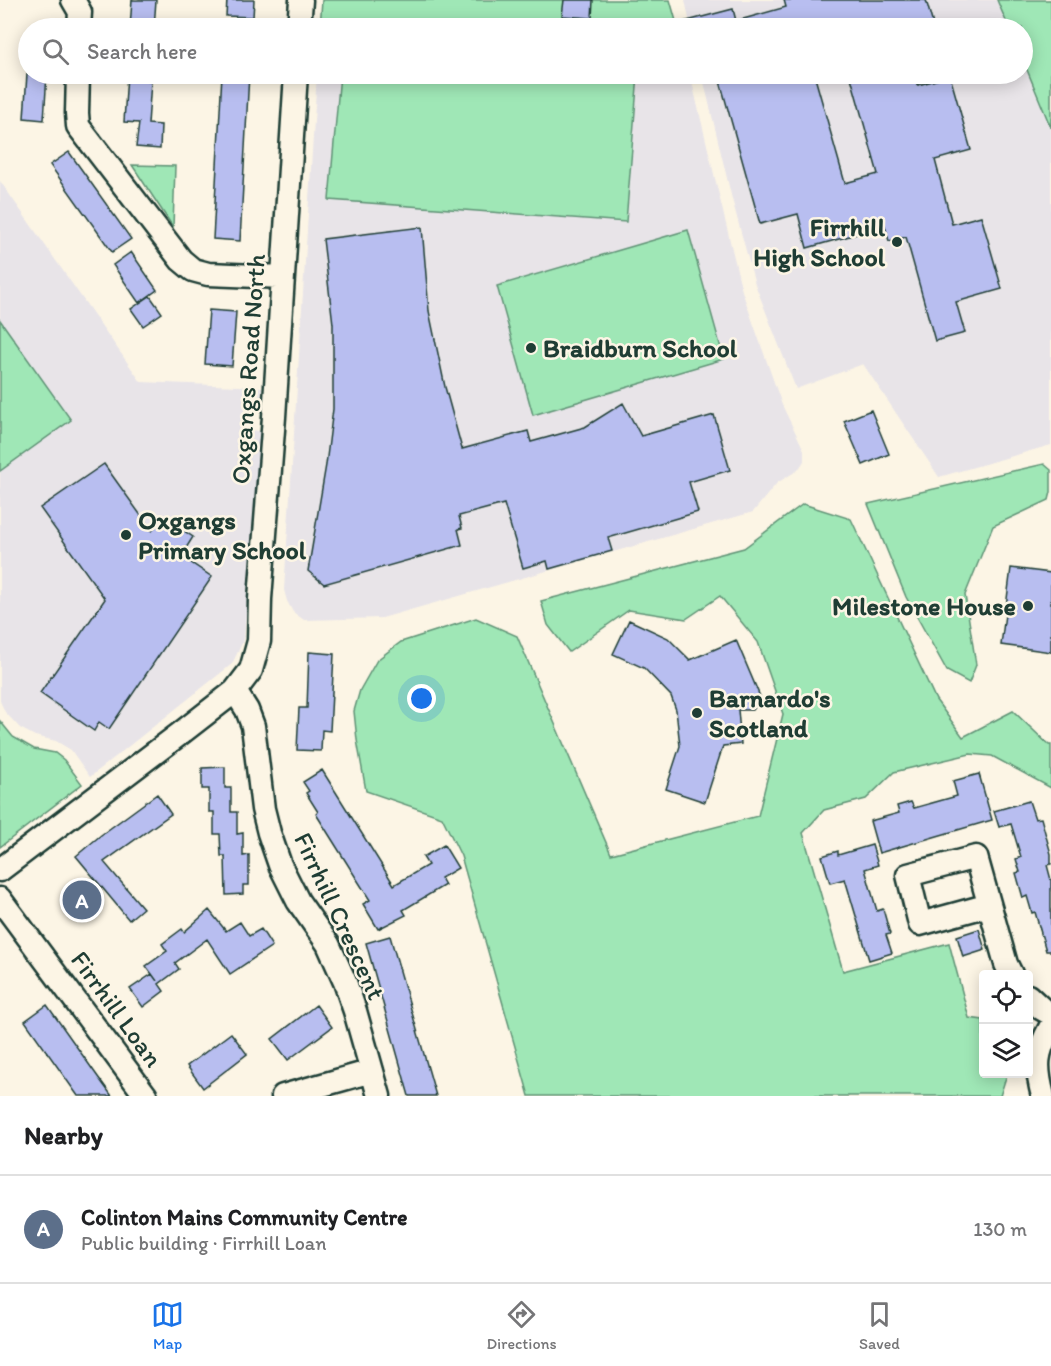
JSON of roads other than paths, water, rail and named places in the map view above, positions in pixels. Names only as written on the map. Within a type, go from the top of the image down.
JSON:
[{"type":"street","points":[[73,0],[80,12],[80,18]]},
{"type":"street","points":[[300,18],[301,0]]},
{"type":"street","points":[[78,84],[78,126],[181,260],[193,270],[208,274],[283,277]]},
{"type":"street","name":"Oxgangs Road North","points":[[0,870],[235,691],[251,670],[259,641],[295,84]]},
{"type":"street","name":"Firrhill Crescent","points":[[235,691],[247,710],[253,726],[264,809],[280,865],[298,901],[328,944],[345,982],[379,1096]]},
{"type":"street","name":"Firrhill Loan","points":[[0,899],[146,1096]]},
{"type":"street","points":[[989,905],[1009,970]]},
{"type":"street","points":[[1033,1000],[1051,1014]]},
{"type":"street","points":[[1043,1096],[1037,1065],[1040,1050],[1051,1026]]},
{"type":"street","points":[[284,1096],[372,1071]]},
{"type":"place","name":"Firrhill High School","points":[[897,242]]},
{"type":"place","name":"Braidburn School","points":[[531,348]]},
{"type":"place","name":"Oxgangs Primary School","points":[[126,535]]},
{"type":"place","name":"Milestone House","points":[[1028,606]]},
{"type":"place","name":"Barnardo's Scotland","points":[[697,713]]},
{"type":"place","name":"Colinton Mains Community Centre","points":[[82,900]]}]
